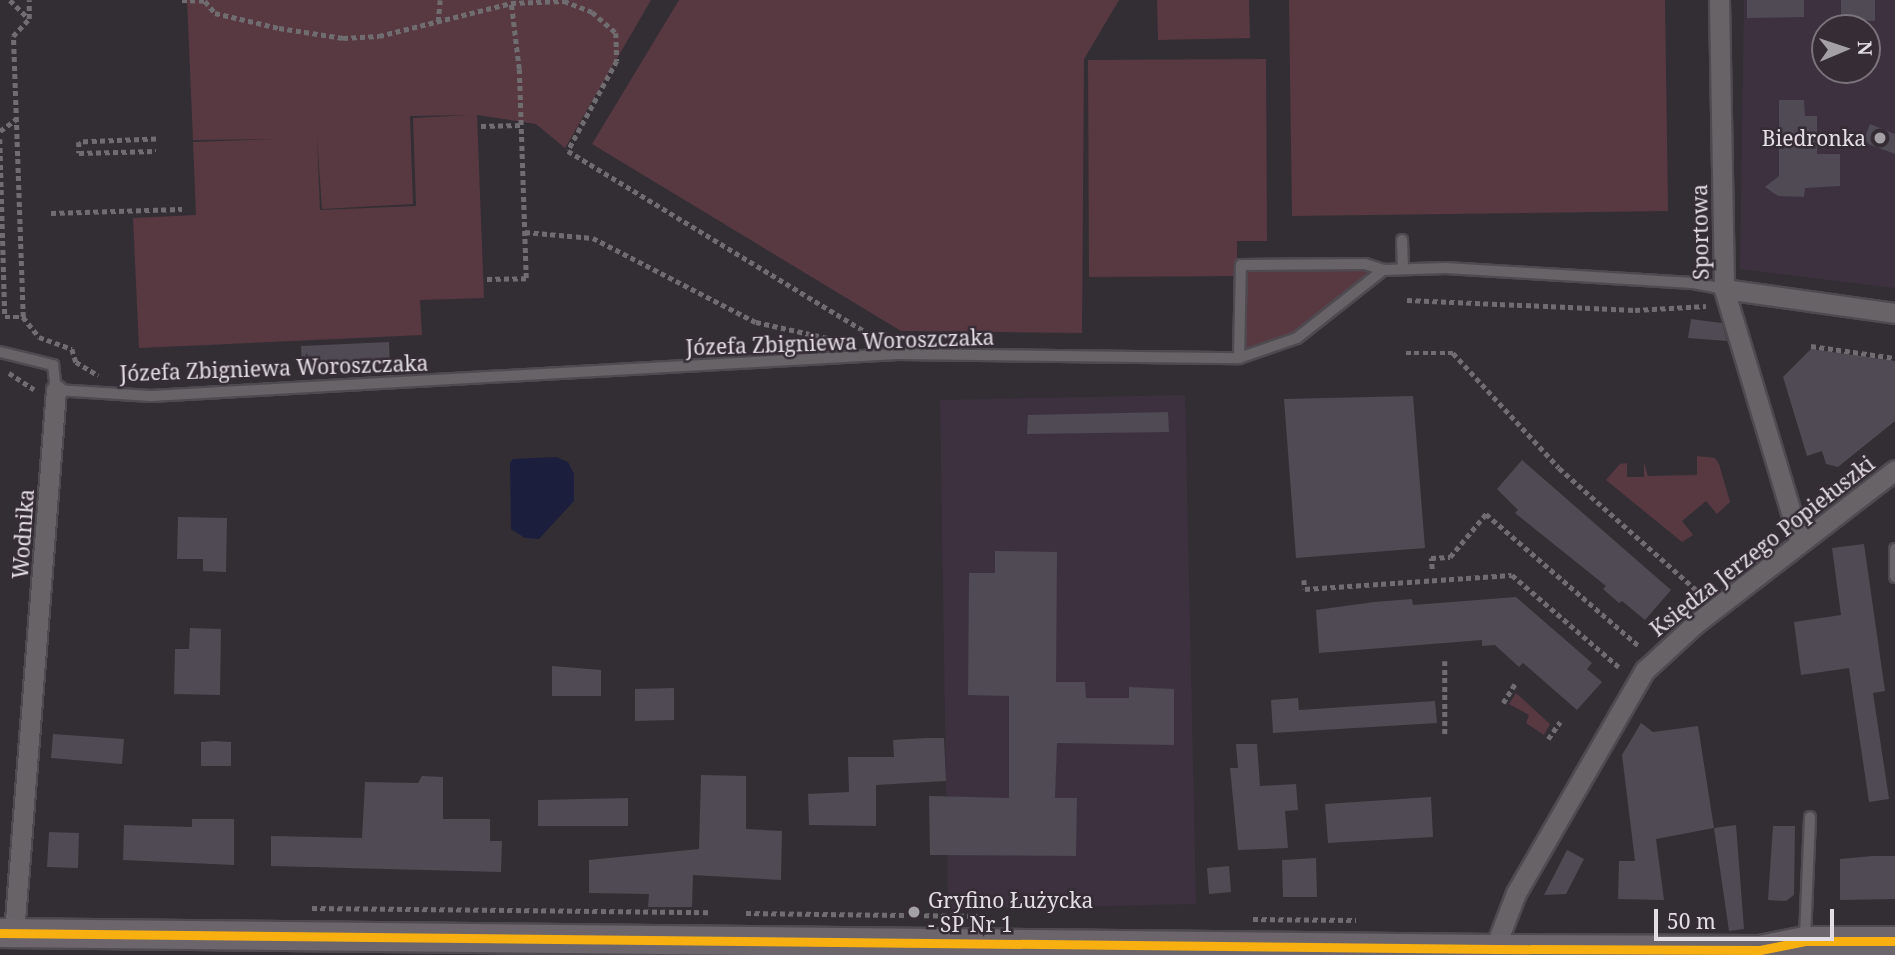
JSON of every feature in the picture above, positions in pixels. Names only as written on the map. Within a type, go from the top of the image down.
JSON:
[{"type":"street","name":"Sportowa","points":[[1719,0],[1724,289],[1895,313]]},
{"type":"street","points":[[1724,289],[1801,542]]},
{"type":"street","name":"Wodnika","points":[[7,933],[56,390]]},
{"type":"street","name":"Księdza Jerzego Popiełuszki","points":[[1493,952],[1516,893],[1645,670],[1695,624],[1895,470]]},
{"type":"street","points":[[7,933],[514,946],[1493,952],[1756,952],[1895,941]]},
{"type":"lane","points":[[1402,240],[1403,268]]},
{"type":"lane","points":[[1239,358],[1241,265],[1365,264],[1384,270],[1403,268],[1693,283],[1724,289]]},
{"type":"lane","name":"Józefa Zbigniewa Woroszczaka","points":[[56,390],[151,396],[898,354],[1239,358],[1297,338],[1384,270]]},
{"type":"lane","points":[[0,352],[53,365],[56,390]]},
{"type":"lane","points":[[1895,549],[1895,577]]},
{"type":"lane","points":[[1805,948],[1811,817]]},
{"type":"path","points":[[10,0],[29,19]]},
{"type":"path","points":[[29,0],[29,19],[13,36],[23,317],[40,337],[72,349],[83,369],[108,378]]},
{"type":"path","points":[[183,0],[205,1],[215,13],[343,38],[379,36],[511,3],[564,1],[592,12],[617,33],[617,61],[568,151],[898,354]]},
{"type":"path","points":[[438,22],[440,0]]},
{"type":"path","points":[[487,279],[526,278],[521,125],[511,3]]},
{"type":"path","points":[[0,131],[16,120]]},
{"type":"path","points":[[481,126],[521,125]]},
{"type":"path","points":[[0,139],[3,317],[23,317]]},
{"type":"path","points":[[156,139],[79,142],[79,153],[156,151]]},
{"type":"path","points":[[51,213],[182,209]]},
{"type":"path","points":[[524,232],[593,238],[756,322],[846,342]]},
{"type":"path","points":[[1408,300],[1635,310],[1706,306]]},
{"type":"path","points":[[1811,346],[1895,358]]},
{"type":"path","points":[[1406,353],[1453,353],[1559,468],[1700,592],[1702,598]]},
{"type":"path","points":[[1432,569],[1431,558],[1450,557],[1486,514],[1639,646]]},
{"type":"path","points":[[1304,580],[1305,589],[1512,575],[1619,667]]},
{"type":"path","points":[[1445,661],[1445,736]]},
{"type":"path","points":[[1503,703],[1516,682]]},
{"type":"path","points":[[1548,739],[1560,722]]},
{"type":"path","points":[[305,908],[723,912]]},
{"type":"path","points":[[736,913],[952,912],[990,916]]},
{"type":"shaded area","points":[[187,0],[651,0],[565,148],[536,124],[477,115],[484,298],[420,300],[422,335],[139,348],[133,218],[196,215],[193,142],[276,139],[193,140]],"holes":[[[472,115],[413,118],[416,206],[320,210],[317,137],[322,209],[413,204],[410,116]]]},
{"type":"shaded area","points":[[679,0],[1119,0],[1084,59],[1082,333],[901,331],[592,144]]},
{"type":"shaded area","points":[[1157,0],[1249,0],[1250,38],[1158,40]]},
{"type":"shaded area","points":[[1289,0],[1665,0],[1668,211],[1292,216]]},
{"type":"shaded area","points":[[1744,0],[1895,0],[1895,288],[1740,269]]},
{"type":"shaded area","points":[[1266,59],[1267,241],[1237,241],[1237,276],[1089,277],[1088,60]]},
{"type":"shaded area","points":[[1365,264],[1383,270],[1297,338],[1239,358],[1241,265]]},
{"type":"shaded area","points":[[1185,395],[1196,904],[948,909],[940,400]]},
{"type":"shaded area","points":[[1697,456],[1715,458],[1730,502],[1717,514],[1706,501],[1682,521],[1693,535],[1682,542],[1606,480],[1620,464],[1627,463],[1627,477],[1644,477],[1644,462],[1648,476],[1697,475]]},
{"type":"shaded area","points":[[1516,693],[1550,724],[1544,735],[1526,723],[1529,715],[1509,704]]},
{"type":"water","points":[[556,457],[568,462],[574,474],[574,501],[539,539],[525,538],[511,529],[510,463],[513,459]]},
{"type":"building","points":[[1747,0],[1804,0],[1804,17],[1747,18]]},
{"type":"building","points":[[1841,0],[1875,0],[1875,14],[1841,14]]},
{"type":"building","points":[[1779,100],[1804,100],[1805,116],[1817,116],[1817,154],[1840,154],[1840,186],[1805,188],[1804,197],[1778,196],[1765,187],[1779,176]]},
{"type":"building","name":"Biedronka","points":[[1870,124],[1895,134],[1895,154],[1863,142]]},
{"type":"building","points":[[1691,319],[1722,323],[1727,341],[1688,338]]},
{"type":"building","points":[[389,342],[390,366],[302,370],[301,346]]},
{"type":"building","points":[[1811,349],[1895,361],[1895,421],[1838,467],[1826,464],[1822,451],[1807,456],[1783,377]]},
{"type":"building","points":[[1413,396],[1425,548],[1296,558],[1284,399]]},
{"type":"building","points":[[1168,412],[1169,432],[1027,434],[1028,415]]},
{"type":"building","points":[[1522,460],[1671,590],[1645,620],[1622,601],[1619,603],[1603,589],[1606,586],[1515,513],[1518,510],[1497,489]]},
{"type":"building","points":[[178,517],[227,518],[226,572],[203,571],[203,559],[177,559]]},
{"type":"building","points":[[1864,544],[1885,691],[1873,693],[1889,799],[1869,802],[1849,668],[1801,675],[1794,622],[1841,615],[1832,548]]},
{"type":"building","points":[[995,551],[1057,552],[1056,682],[1085,682],[1086,698],[1129,698],[1129,687],[1174,689],[1174,745],[1057,743],[1055,798],[1077,798],[1076,856],[930,855],[929,796],[1009,798],[1009,696],[968,695],[969,573],[995,573]]},
{"type":"building","points":[[1516,597],[1592,663],[1587,669],[1602,682],[1577,710],[1523,663],[1519,667],[1495,645],[1482,646],[1482,640],[1319,653],[1316,610],[1412,599],[1413,605]]},
{"type":"building","points":[[190,628],[221,629],[220,695],[174,694],[175,649],[189,649]]},
{"type":"building","points":[[552,666],[601,670],[601,696],[552,696]]},
{"type":"building","points":[[674,688],[674,720],[635,721],[635,689]]},
{"type":"building","points":[[1298,698],[1299,710],[1435,701],[1437,723],[1273,733],[1271,700]]},
{"type":"building","points":[[1641,723],[1653,732],[1698,726],[1714,828],[1656,839],[1664,900],[1618,899],[1619,861],[1635,861],[1622,755]]},
{"type":"building","points":[[53,734],[124,739],[122,764],[51,758]]},
{"type":"building","points":[[944,738],[946,781],[876,785],[876,826],[809,825],[808,794],[849,792],[848,757],[894,757],[893,740]]},
{"type":"building","points":[[201,742],[231,742],[231,766],[201,766]]},
{"type":"building","points":[[1236,744],[1257,744],[1260,786],[1296,784],[1298,810],[1285,811],[1288,848],[1238,850],[1230,768],[1238,768]]},
{"type":"building","points":[[701,775],[746,776],[746,829],[782,831],[781,880],[693,875],[692,907],[648,907],[649,894],[589,893],[589,860],[699,849]]},
{"type":"building","points":[[422,776],[443,777],[443,819],[490,819],[490,841],[502,841],[501,872],[271,866],[271,836],[362,838],[365,782],[418,783]]},
{"type":"building","points":[[1431,797],[1433,837],[1328,843],[1325,804]]},
{"type":"building","points":[[628,798],[628,826],[538,826],[538,800]]},
{"type":"building","points":[[192,819],[234,819],[234,865],[123,860],[124,825],[192,827]]},
{"type":"building","points":[[1736,825],[1744,929],[1729,931],[1714,828]]},
{"type":"building","points":[[1773,826],[1795,826],[1794,895],[1786,901],[1768,900]]},
{"type":"building","points":[[49,832],[79,833],[78,868],[47,867]]},
{"type":"building","points":[[1567,850],[1584,859],[1566,894],[1544,895]]},
{"type":"building","points":[[1895,856],[1895,899],[1840,900],[1840,859]]},
{"type":"building","points":[[1316,858],[1317,897],[1283,897],[1282,860]]},
{"type":"building","points":[[1229,866],[1231,892],[1209,894],[1207,868]]},
{"type":"transit line","points":[[0,933],[1495,949],[1760,950],[1805,941],[1895,941]]},
{"type":"place","name":"Biedronka","points":[[1880,138]]},
{"type":"place","name":"Gryfino Łużycka - SP Nr 1","points":[[914,912]]}]
